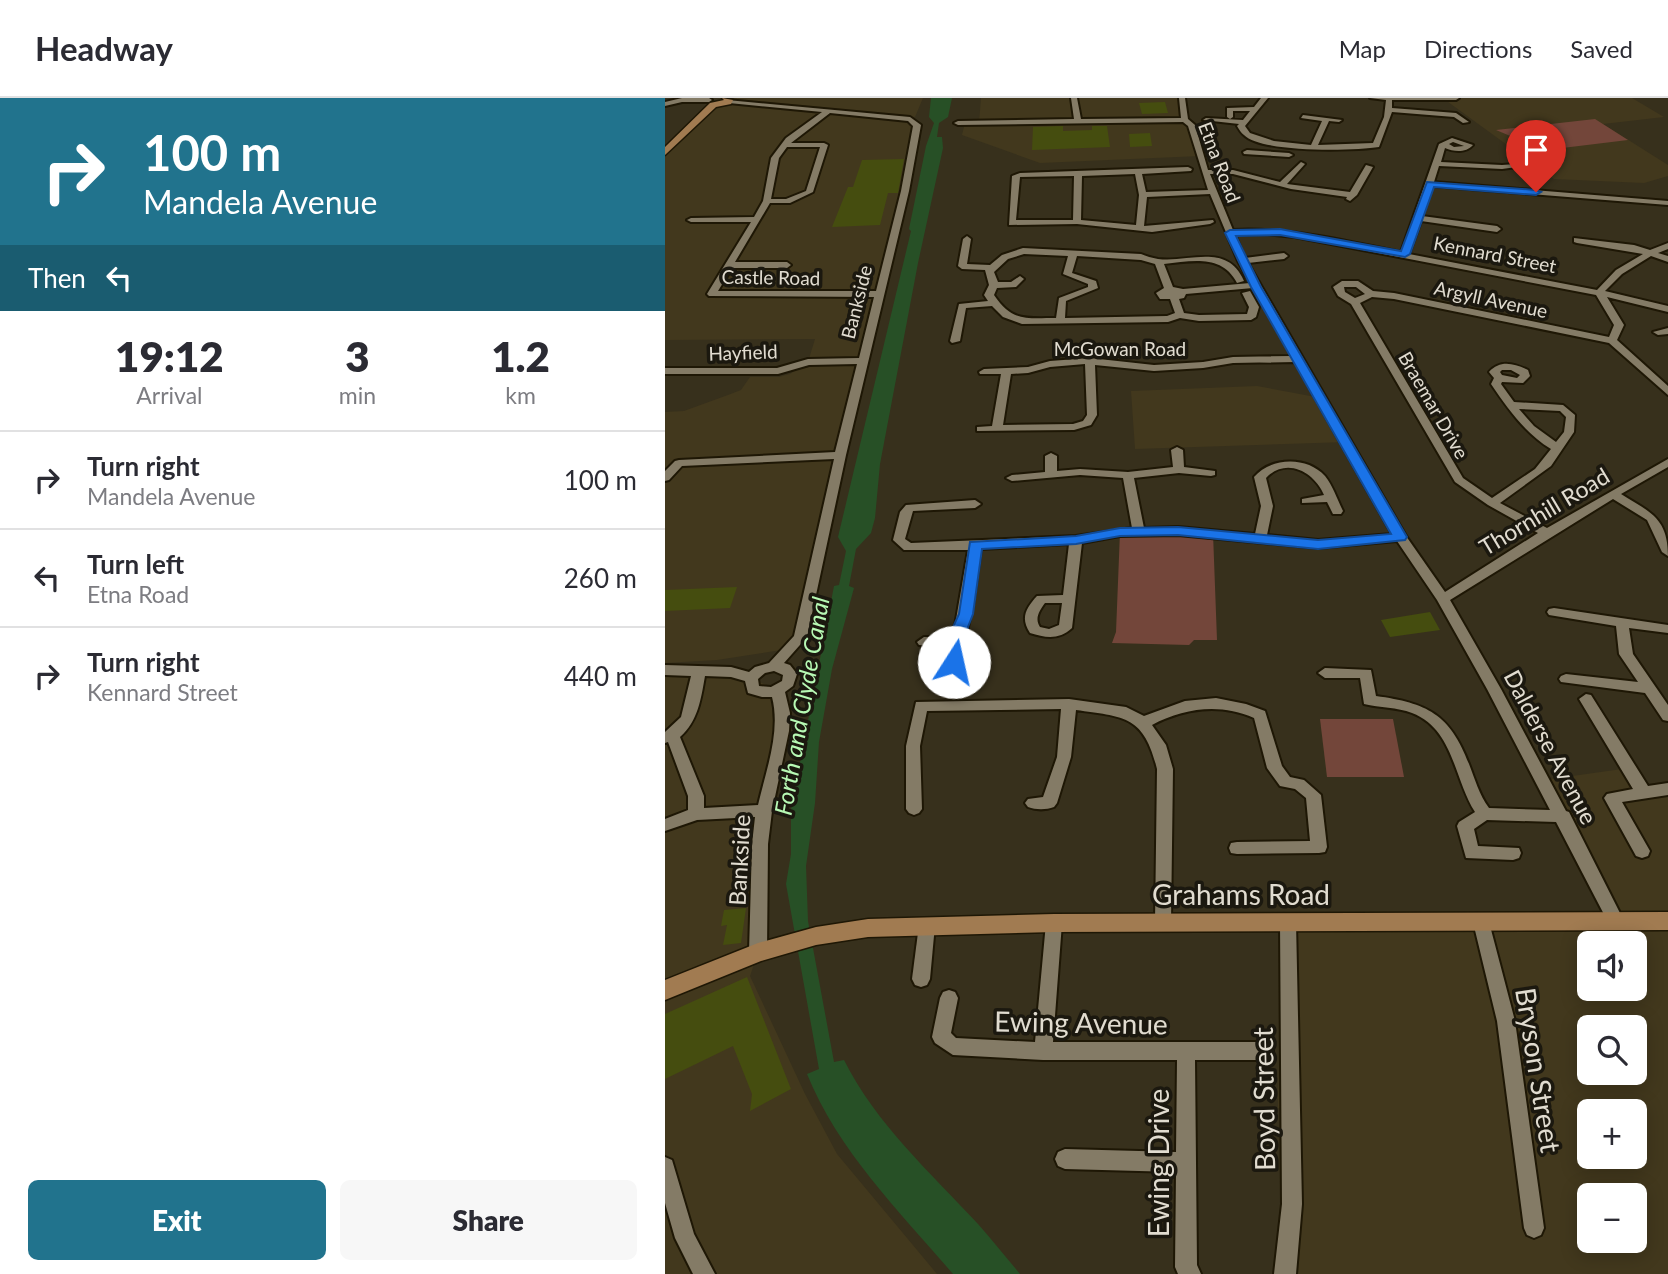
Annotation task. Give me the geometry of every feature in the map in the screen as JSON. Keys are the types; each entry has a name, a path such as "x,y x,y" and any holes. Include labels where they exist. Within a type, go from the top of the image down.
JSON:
{"main road":[{"path":"665,152 712,101 727,99"},
{"name":"Grahams Road","path":"665,990 758,952 815,936 868,928 1054,922 1668,921"}],"street":[{"path":"1074,98 1078,121"},
{"name":"Etna Road","path":"1182,98 1185,120 1191,125 1205,172 1242,261 1400,537 1443,599"},
{"path":"1265,98 1244,121 1241,129 1247,135 1280,143 1349,149 1376,145 1388,110 1388,99"},
{"path":"1373,98 1457,98"},
{"path":"665,104 681,99 712,101"},
{"name":"Bankside","path":"727,99 910,120 916,123 905,191 840,455 800,636 773,666"},
{"path":"1216,109 1230,113 1257,109"},
{"path":"1388,110 1456,115 1465,122"},
{"name":"Castle Road","path":"828,111 805,126 775,158 767,201 712,294 880,294"},
{"path":"1303,117 1339,120"},
{"path":"1314,146 1325,119"},
{"path":"958,123 1185,120"},
{"path":"1206,120 1244,121"},
{"path":"1274,154 1280,143"},
{"path":"1405,254 1443,144"},
{"path":"767,201 795,199 809,192 824,145 785,145"},
{"path":"1247,152 1289,155"},
{"path":"1281,185 1293,176 1301,164"},
{"path":"1437,164 1502,167 1528,164"},
{"path":"1205,172 1242,173 1281,185 1352,197 1369,167"},
{"path":"1188,169 1016,176 1012,223 1077,222 1138,228 1210,222"},
{"path":"1138,172 1143,195 1142,223 1138,228"},
{"path":"1077,222 1078,173"},
{"path":"1431,184 1668,203"},
{"path":"1143,195 1213,192"},
{"path":"1419,218 1497,229"},
{"path":"691,220 756,219"},
{"name":"Kennard Street","path":"1230,233 1280,232 1405,254 1668,309"},
{"path":"967,239 962,266 992,268"},
{"path":"1577,240 1652,252 1668,259"},
{"path":"1668,246 1652,252 1609,280 1600,294 1619,325 1612,341 1668,392"},
{"path":"994,285 989,273 992,268 1005,257 1023,251 1129,256 1159,262 1223,258 1233,267 1240,281"},
{"path":"1060,321 1064,298 1086,293 1093,288 1093,283 1089,280 1067,274 1073,254"},
{"path":"1242,261 1284,256"},
{"path":"1159,262 1169,289 1178,295 1256,285"},
{"path":"730,265 787,265"},
{"path":"1017,284 994,285 989,291 994,303 1013,320 1157,320 1179,315 1255,319 1254,307 1247,293"},
{"path":"1178,295 1179,315"},
{"name":"Argyll Avenue","path":"1363,298 1394,296 1612,341"},
{"name":"Braemar Drive","path":"1363,298 1459,480 1492,503 1547,533"},
{"path":"954,341 962,306 994,303"},
{"name":"McGowan Road","path":"984,372 1006,372 1090,361 1154,368 1233,360 1299,359"},
{"name":"Hayfield","path":"665,371 778,371 808,362 864,360"},
{"path":"981,429 1074,427 1087,423 1092,415 1090,361"},
{"path":"997,429 1006,372"},
{"path":"1499,378 1496,384 1526,426 1557,449"},
{"path":"1511,405 1563,408 1578,403"},
{"path":"1492,503 1555,457 1557,449 1569,432 1571,417 1563,408"},
{"path":"1177,450 1179,470"},
{"path":"665,478 679,463 840,455"},
{"path":"1051,475 1052,456"},
{"name":"Thornhill Road","path":"1443,599 1547,533 1668,462"},
{"path":"1260,539 1267,506 1260,477 1264,471 1279,465 1306,468 1322,479 1337,511"},
{"path":"1012,478 1080,472 1128,475 1179,470 1211,472"},
{"path":"1128,475 1139,532"},
{"path":"1612,494 1652,518 1668,552"},
{"path":"1307,501 1331,498"},
{"path":"975,505 911,508 906,512 899,540 908,547 975,545 1076,540 1120,532 1178,531 1318,544 1400,537"},
{"path":"1068,599 1076,540"},
{"path":"954,663 966,614 975,545"},
{"name":"Dalderse Avenue","path":"1443,599 1563,816 1615,919"},
{"path":"1554,612 1668,629"},
{"path":"1622,622 1626,654 1668,716"},
{"path":"925,642 958,642"},
{"path":"773,666 785,668 790,674 788,683 777,691 757,692 751,685 751,678 760,670 773,666"},
{"path":"665,670 731,672 751,678"},
{"path":"696,814 696,796 670,740 687,723 699,670"},
{"path":"1325,673 1366,673 1369,700 1419,709 1446,729 1454,741 1475,802 1485,814"},
{"path":"1566,679 1649,688"},
{"name":"Bankside","path":"758,952 760,844 764,811 782,731 783,713 777,691"},
{"path":"1586,699 1644,793"},
{"path":"1033,803 1049,803 1064,757 1069,704"},
{"path":"914,809 915,705 1069,704 1126,712 1143,723 1159,745 1165,769 1163,922"},
{"path":"1143,723 1163,710 1196,704 1243,705 1260,715 1275,768 1286,782 1299,784 1313,795 1319,847 1237,848"},
{"path":"1642,851 1612,798 1668,789"},
{"path":"665,825 696,814 764,811"},
{"path":"1513,853 1472,853 1465,826 1485,814 1563,816"},
{"path":"1043,1051 1054,922"},
{"name":"Boyd Street","path":"1285,1274 1292,1204 1289,922"},
{"name":"Bryson Street","path":"1481,922 1506,1021 1534,1228"},
{"path":"922,979 927,925"},
{"name":"Ewing Avenue","path":"949,998 941,1037 953,1046 1043,1051 1264,1051"},
{"name":"Ewing Drive","path":"1187,1051 1186,1267 1190,1274"},
{"path":"1065,1160 1186,1162"},
{"path":"665,1167 685,1238 704,1274"}],"shaded area":[{"path":"721,98 923,98 915,117 852,113 910,119 916,123 800,637 788,649 717,660 665,663 665,412 684,411 741,390 750,377 779,377 790,374 808,362 815,339 665,340 665,152"},
{"path":"931,98 952,98 948,117 939,123 937,137 942,137 943,148 880,464 875,518 871,533 856,549 849,586 854,588 832,669 819,742 815,803 806,866 808,921 834,1062 844,1060 888,1126 1020,1274 953,1274 872,1180 835,1129 807,1074 819,1069 786,884 791,854 791,809 834,586 839,585 846,551 838,537 911,231 909,229 926,146 934,123 929,117"},
{"path":"981,98 1182,98 1185,120 1191,125 1200,156 1040,163 962,135 965,123 979,123"},
{"path":"1373,98 1632,98 1664,117 1603,124 1668,165 1668,176 1644,183 1554,179 1444,99"},
{"path":"1595,119 1628,140 1546,150 1536,140 1515,138 1496,130"},
{"path":"1257,386 1321,398 1346,442 1135,449 1131,391"},
{"path":"1120,532 1213,533 1217,640 1194,640 1189,645 1112,643 1116,632"},
{"path":"665,670 751,678 777,690 758,952 750,976 805,1094 837,1154 937,1274 665,1274"},
{"path":"1320,719 1393,719 1404,777 1327,777"},
{"path":"1629,768 1644,793 1668,789 1668,1274 1275,1274 1283,1203 1284,1107 1278,1108 1281,969 1279,922 1615,919 1544,780"}],"building":[{"path":"1165,102 1168,113 1142,114 1139,103"},
{"path":"1063,126 1063,131 1092,130 1092,126 1107,126 1110,147 1032,150 1033,127"},
{"path":"1150,133 1152,146 1130,147 1129,134"},
{"path":"904,159 898,193 888,193 880,225 832,227 848,187 853,187 862,160"},
{"path":"737,587 730,608 665,611 665,590"},
{"path":"1430,612 1440,630 1390,637 1381,620"},
{"path":"746,908 741,943 723,945 727,925 721,926 724,910"},
{"path":"747,977 791,1089 750,1111 752,1094 733,1046 665,1079 665,1014"}],"route":[{"path":"954,662 960,627 966,614 975,545 1076,540 1120,532 1213,533 1318,544 1400,537 1256,287 1230,233 1280,232 1405,254 1431,184 1536,192"}],"water label":[{"name":"Forth and Clyde Canal","path":"801,706"}]}
